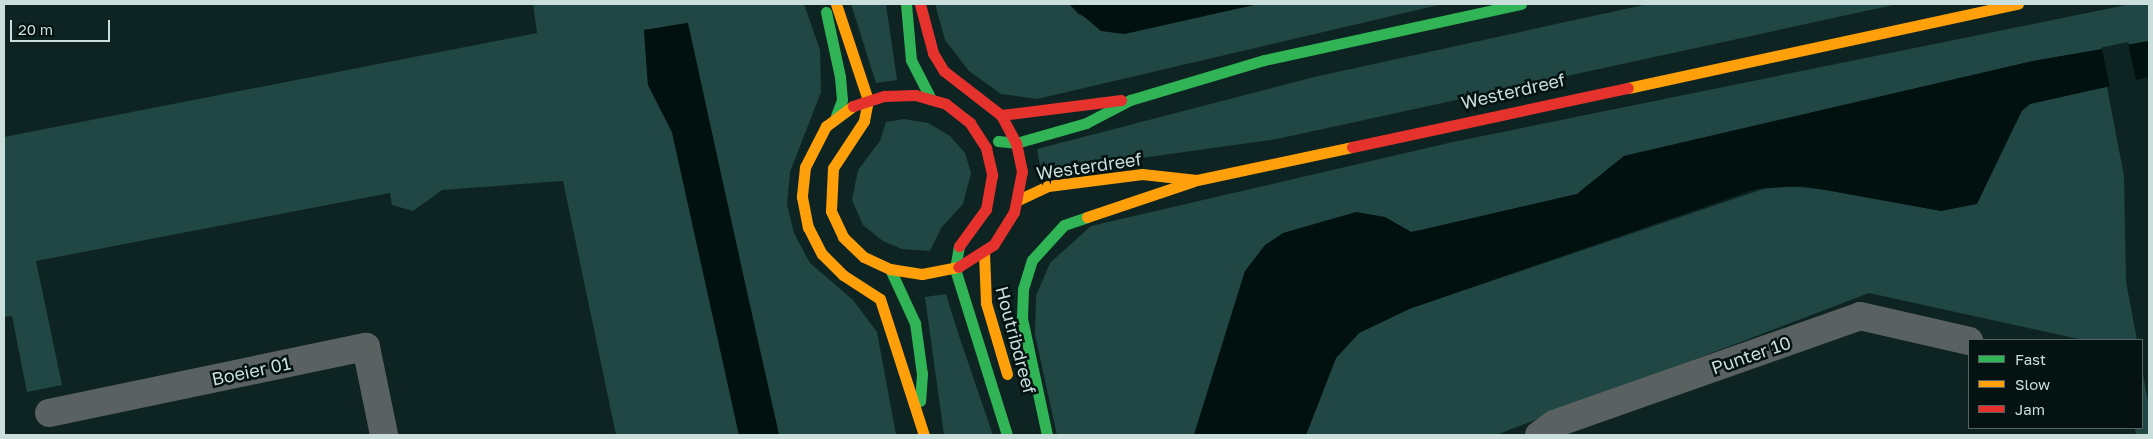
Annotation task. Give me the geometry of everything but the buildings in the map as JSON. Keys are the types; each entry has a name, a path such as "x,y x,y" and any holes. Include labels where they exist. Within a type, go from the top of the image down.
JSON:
{"main road":[{"path":"824,4 840,77 842,100 836,116 817,139 805,167 804,212 814,241 831,265 870,290 889,316 899,363 919,410 924,435"},
{"path":"836,4 868,100 864,121 833,168 831,211 853,248 890,269 922,274 955,269 984,253 1001,235 1018,200 1022,171 1016,143 1001,115 956,82 934,53 920,4"},
{"path":"906,4 911,60 931,99"},
{"name":"Westerdreef","path":"1016,143 1086,123 1130,100 1264,60 1521,4"},
{"name":"Westerdreef","path":"1018,200 1048,186 1142,174 1198,180 1619,86 2018,4"},
{"path":"836,116 868,100 900,94 931,99 959,112 980,135 990,161 991,189 986,209 960,239 955,269"},
{"name":"Westerdreef","path":"1001,115 1078,102 1130,100"},
{"path":"980,135 1016,143"},
{"path":"1047,435 1022,318 1023,289 1032,260 1064,225 1198,180"},
{"name":"Houtribdreef","path":"984,253 986,303 1011,388"},
{"path":"890,269 915,323 922,374 919,410"},
{"name":"Houtribdreef","path":"955,269 1007,435"}],"street":[{"name":"Punter 10","path":"1539,435 1554,424 1860,316 1968,341"},
{"name":"Boeier 01","path":"49,413 366,348 384,435"}],"green space":[{"path":"533,4 804,4 820,50 821,92 790,172 787,204 794,233 810,263 853,300 877,332 896,435 779,435 687,23 644,30 648,85 672,132 739,435 616,435 563,181 442,190 413,211 392,205 390,193 36,261 62,385 27,392 12,316 4,317 4,137 537,33"},
{"path":"851,4 886,4 897,80 876,83"},
{"path":"935,4 1069,4 1078,14 1124,34 1258,4 1443,4 1037,99 1001,94 969,71 945,40"},
{"path":"1648,4 1898,4 1277,139 1041,172 1037,149 1314,77"},
{"path":"2131,4 2149,4 2149,41 2033,61 1624,156 1577,194 1411,232 1385,217 1245,271 1194,435 1057,435 1035,335 1036,296 1050,263 1091,226 1453,142"},
{"path":"2107,87 2124,176 2126,282 2137,339 2078,339 1869,293 1496,435 1306,435 1336,358 1359,333 1409,309 1775,185 1976,204 2022,111 2030,104"},
{"path":"904,119 928,123 950,136 965,153 971,173 963,204 941,228 930,251 902,249 883,241 863,225 852,200 858,170 880,141 886,122"},
{"path":"946,294 993,435 944,435 925,297"},
{"path":"2143,374 2149,408 2149,435 2136,435 2135,429 2143,429"}],"shaded area":[{"path":"1069,4 1258,4 1124,34 1101,31"},
{"path":"688,23 779,435 739,435 672,132 648,85 644,30"},
{"path":"2149,41 2149,77 2030,104 2022,110 1977,204 1941,211 1803,186 1756,189 1409,309 1359,333 1336,358 1306,435 1194,435 1245,271 1265,245 1283,233 1356,212 1385,217 1411,232 1421,230 1577,194 1624,156 2033,61"}],"pier":[{"path":"2128,42 2137,83 2110,89 2102,48"}],"traffic: fast":[{"path":"906,4 911,60 931,99"},
{"path":"998,141 1016,143 1086,123 1130,100 1264,60 1521,4"},
{"path":"826,12 840,77 842,100 836,116"},
{"path":"1047,435 1022,318 1023,289 1032,260 1064,225 1087,217"},
{"path":"959,246 955,269 1007,435"},
{"path":"890,269 915,323 922,374 920,401"}],"traffic: slow":[{"path":"836,4 868,100 864,121 833,168 831,211 843,237 864,257 890,269 922,274 958,267"},
{"path":"1628,88 2018,4"},
{"path":"853,106 826,126 805,167 802,197 808,227 822,254 843,275 880,299 924,435"},
{"path":"1018,200 1048,186 1142,174 1197,180 1352,147"},
{"path":"1087,217 1194,181"},
{"path":"984,253 986,303 1007,374"}],"traffic: jam":[{"path":"920,4 933,53 944,71 1001,115 1016,143 1022,171 1014,212 993,245 958,267"},
{"path":"1352,147 1628,88"},
{"path":"853,106 884,96 915,95 946,104 970,123 986,148 992,175 986,209 959,246"},
{"path":"1001,115 1121,100"}]}
